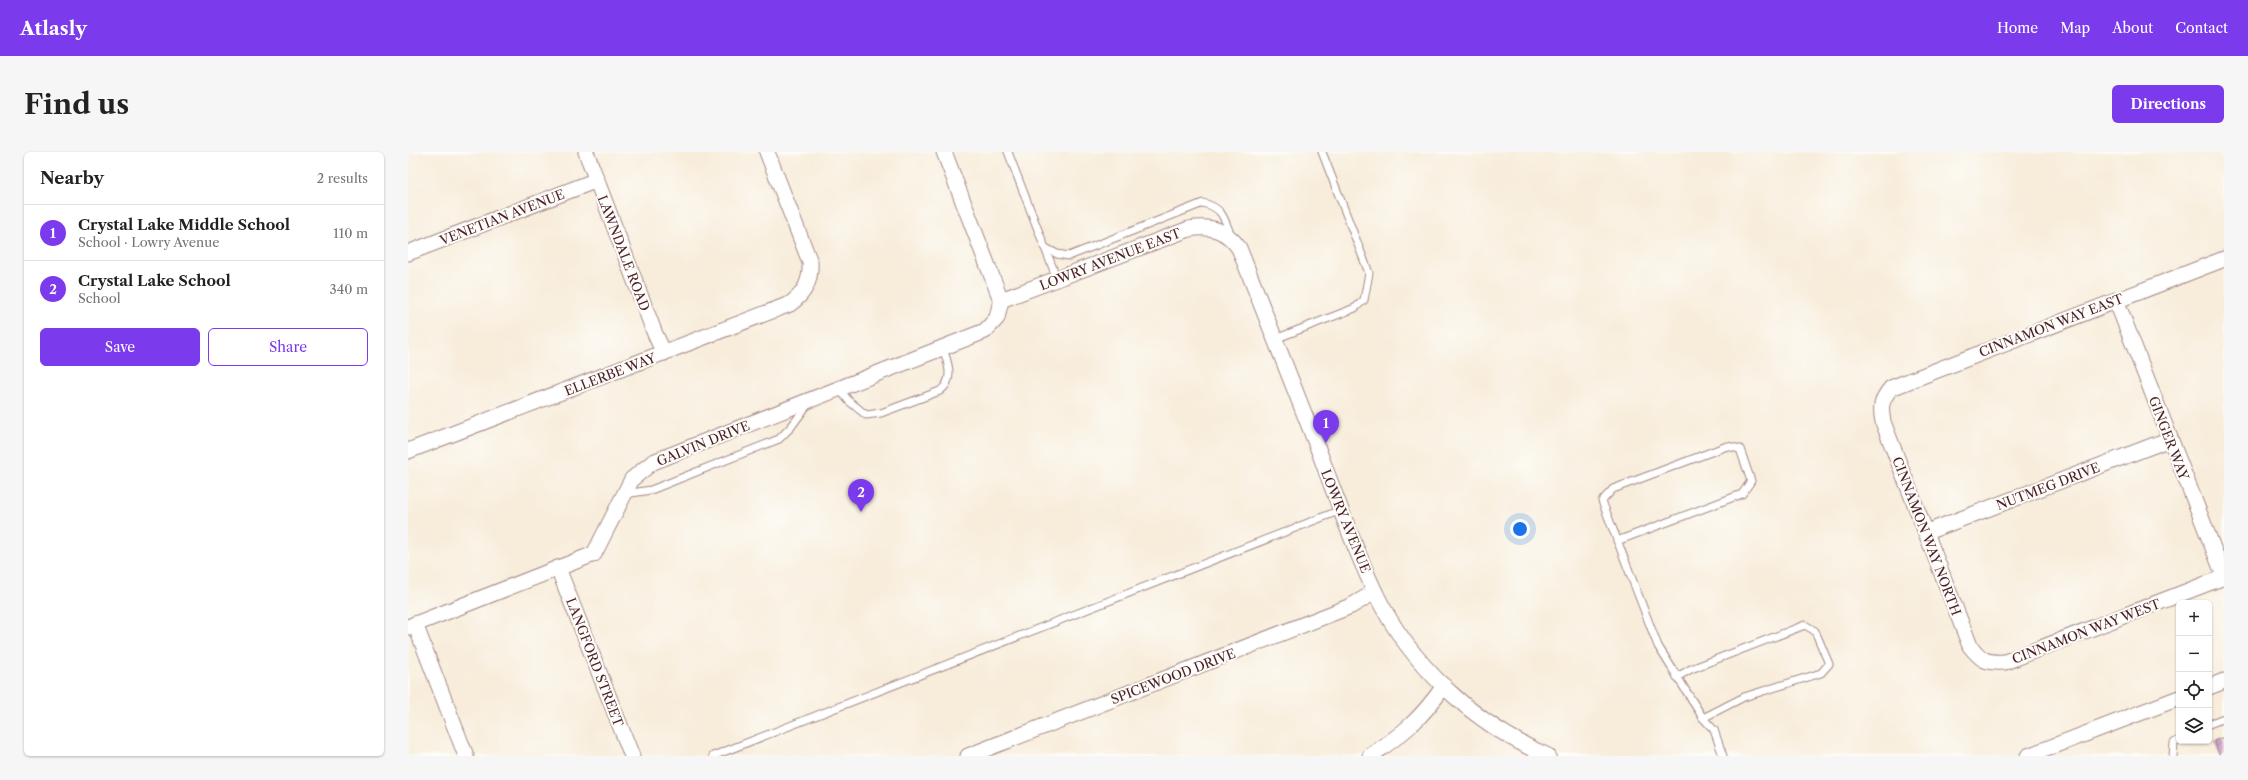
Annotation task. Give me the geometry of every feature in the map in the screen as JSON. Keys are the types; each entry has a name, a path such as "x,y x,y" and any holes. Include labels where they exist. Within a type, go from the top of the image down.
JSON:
{"street":[{"name":"LAWNDALE ROAD","path":"586,152 655,334 664,353"},
{"name":"ELLERBE WAY","path":"408,451 790,304 805,288 811,275 810,262 767,152"},
{"path":"944,152 1001,300"},
{"name":"VENETIAN AVENUE","path":"408,253 597,180"},
{"name":"LOWRY AVENUE EAST","path":"1001,300 1189,229 1204,226 1226,234"},
{"name":"LOWRY AVENUE","path":"1226,234 1240,248 1341,510 1375,592 1402,636 1419,659 1444,686 1500,731 1548,756"},
{"name":"CINNAMON WAY EAST","path":"1883,398 1891,388 1912,379 2224,258"},
{"name":"GALVIN DRIVE","path":"412,625 594,554 632,479 653,462 985,331 997,318 1001,300"},
{"name":"GINGER WAY","path":"2116,300 2224,576"},
{"name":"CINNAMON WAY NORTH","path":"1883,398 1881,411 1883,422 1970,646 1979,658 1991,663"},
{"name":"NUTMEG DRIVE","path":"1927,532 2170,439"},
{"name":"LANGFORD STREET","path":"558,568 632,756"},
{"name":"CINNAMON WAY WEST","path":"1991,663 2005,662 2224,576"},
{"name":"SPICEWOOD DRIVE","path":"968,756 1344,609 1375,592"},
{"path":"412,625 466,756"},
{"path":"2212,686 2224,681"},
{"path":"1370,756 1402,735 1427,711 1444,686"},
{"path":"2028,756 2176,699"}],"lane":[{"path":"1008,152 1057,279"},
{"path":"1275,339 1355,308 1364,300 1369,273 1322,152"},
{"path":"1044,247 1057,254 1069,256 1203,203 1215,206 1223,214 1226,234"},
{"path":"839,389 849,401 866,415 881,413 940,391 947,385 950,379 949,366 943,348"},
{"path":"625,494 651,490 779,439 810,400"},
{"path":"1617,542 1742,494 1751,482 1740,449 1727,446 1613,489 1602,501 1617,542 1658,646 1703,718 1714,730 1723,756"},
{"path":"714,756 1341,510"},
{"path":"1677,677 1691,669 1804,625 1815,632 1829,664 1821,673 1744,697 1703,718"},
{"path":"2212,723 2224,718"},
{"path":"2173,756 2174,743 2176,742"}],"building":[{"path":"2224,737 2224,756 2220,756 2214,741"}],"place":[{"name":"Crystal Lake Middle School","path":"1326,443"},
{"name":"Crystal Lake School","path":"861,512"}]}
